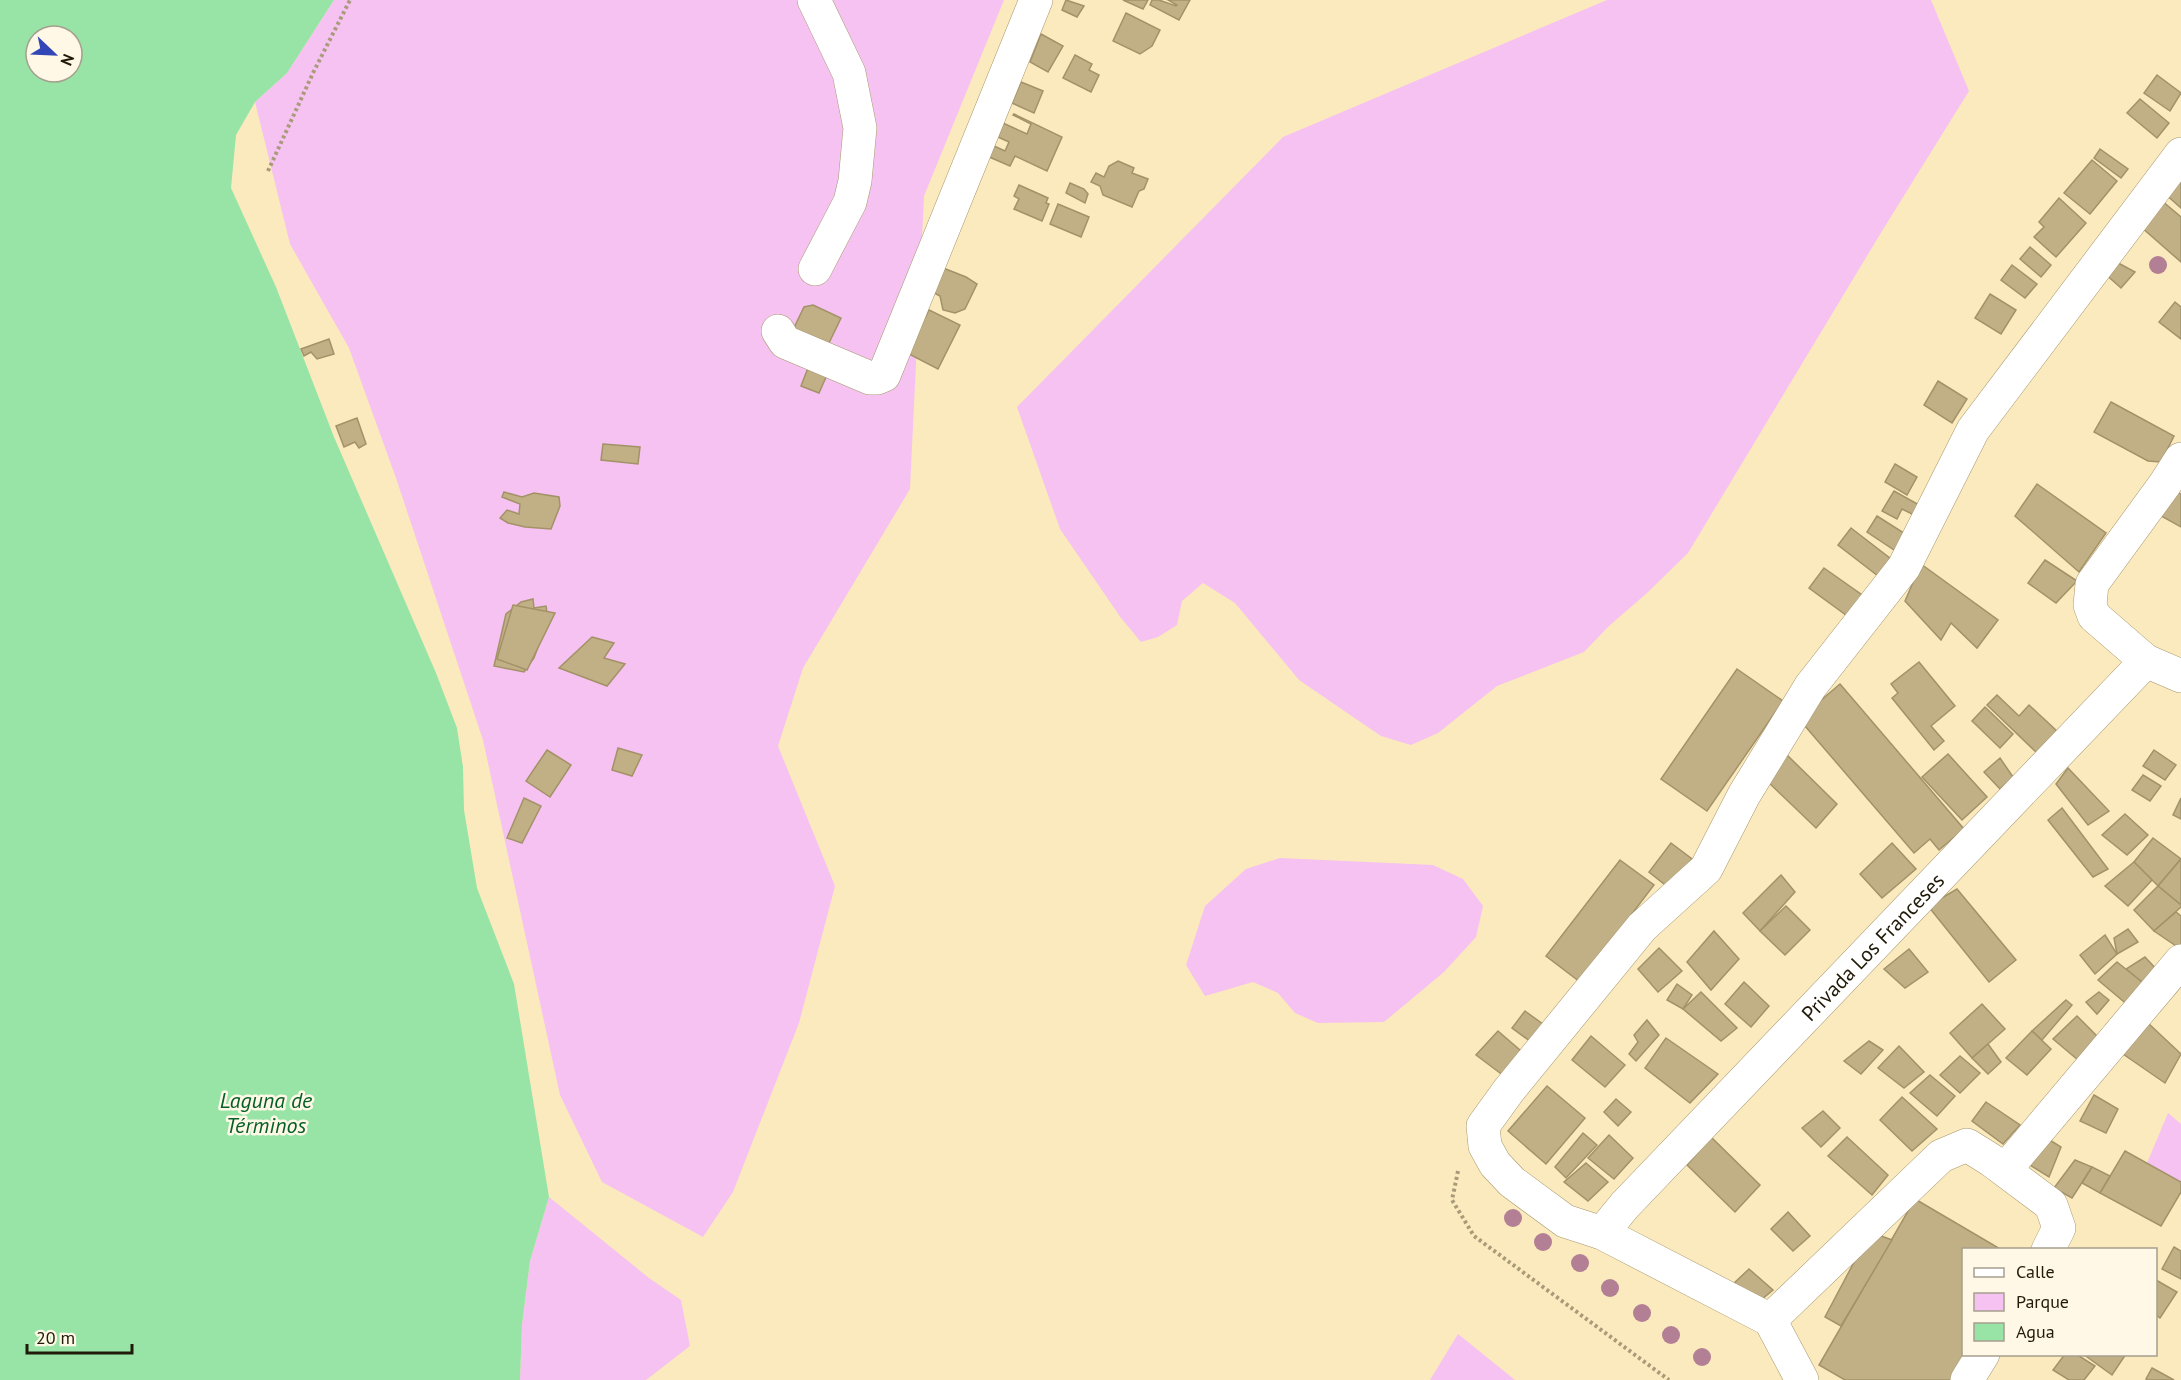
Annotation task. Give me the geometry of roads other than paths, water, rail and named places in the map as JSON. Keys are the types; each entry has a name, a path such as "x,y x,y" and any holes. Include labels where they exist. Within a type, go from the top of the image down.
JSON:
{"street":[{"path":"814,0 849,74 860,128 855,181 850,202 815,268"},
{"path":"778,331 785,342 870,378 885,375 1036,0"},
{"path":"1802,1380 1770,1320 1602,1233 1565,1221 1512,1182 1495,1164 1485,1146 1483,1126 1509,1090 1642,927 1706,869 1744,795 1810,687 1904,567 1973,430 2181,154"},
{"path":"2181,459 2092,584 2090,605 2094,616 2146,662 2181,676"},
{"name":"Privada Los Franceses","path":"1602,1233 1624,1205 2146,662"},
{"path":"2005,1170 2181,961"},
{"path":"1770,1320 1941,1156 1968,1145 2051,1205 2059,1228 2049,1248"},
{"path":"1967,1380 1982,1356"}],"water":[{"name":"Laguna de Términos","path":"0,0 334,0 287,73 255,102 236,135 231,188 276,287 334,437 436,673 457,728 463,767 464,810 477,888 514,984 549,1197 530,1261 522,1324 520,1380 0,1380"}]}
